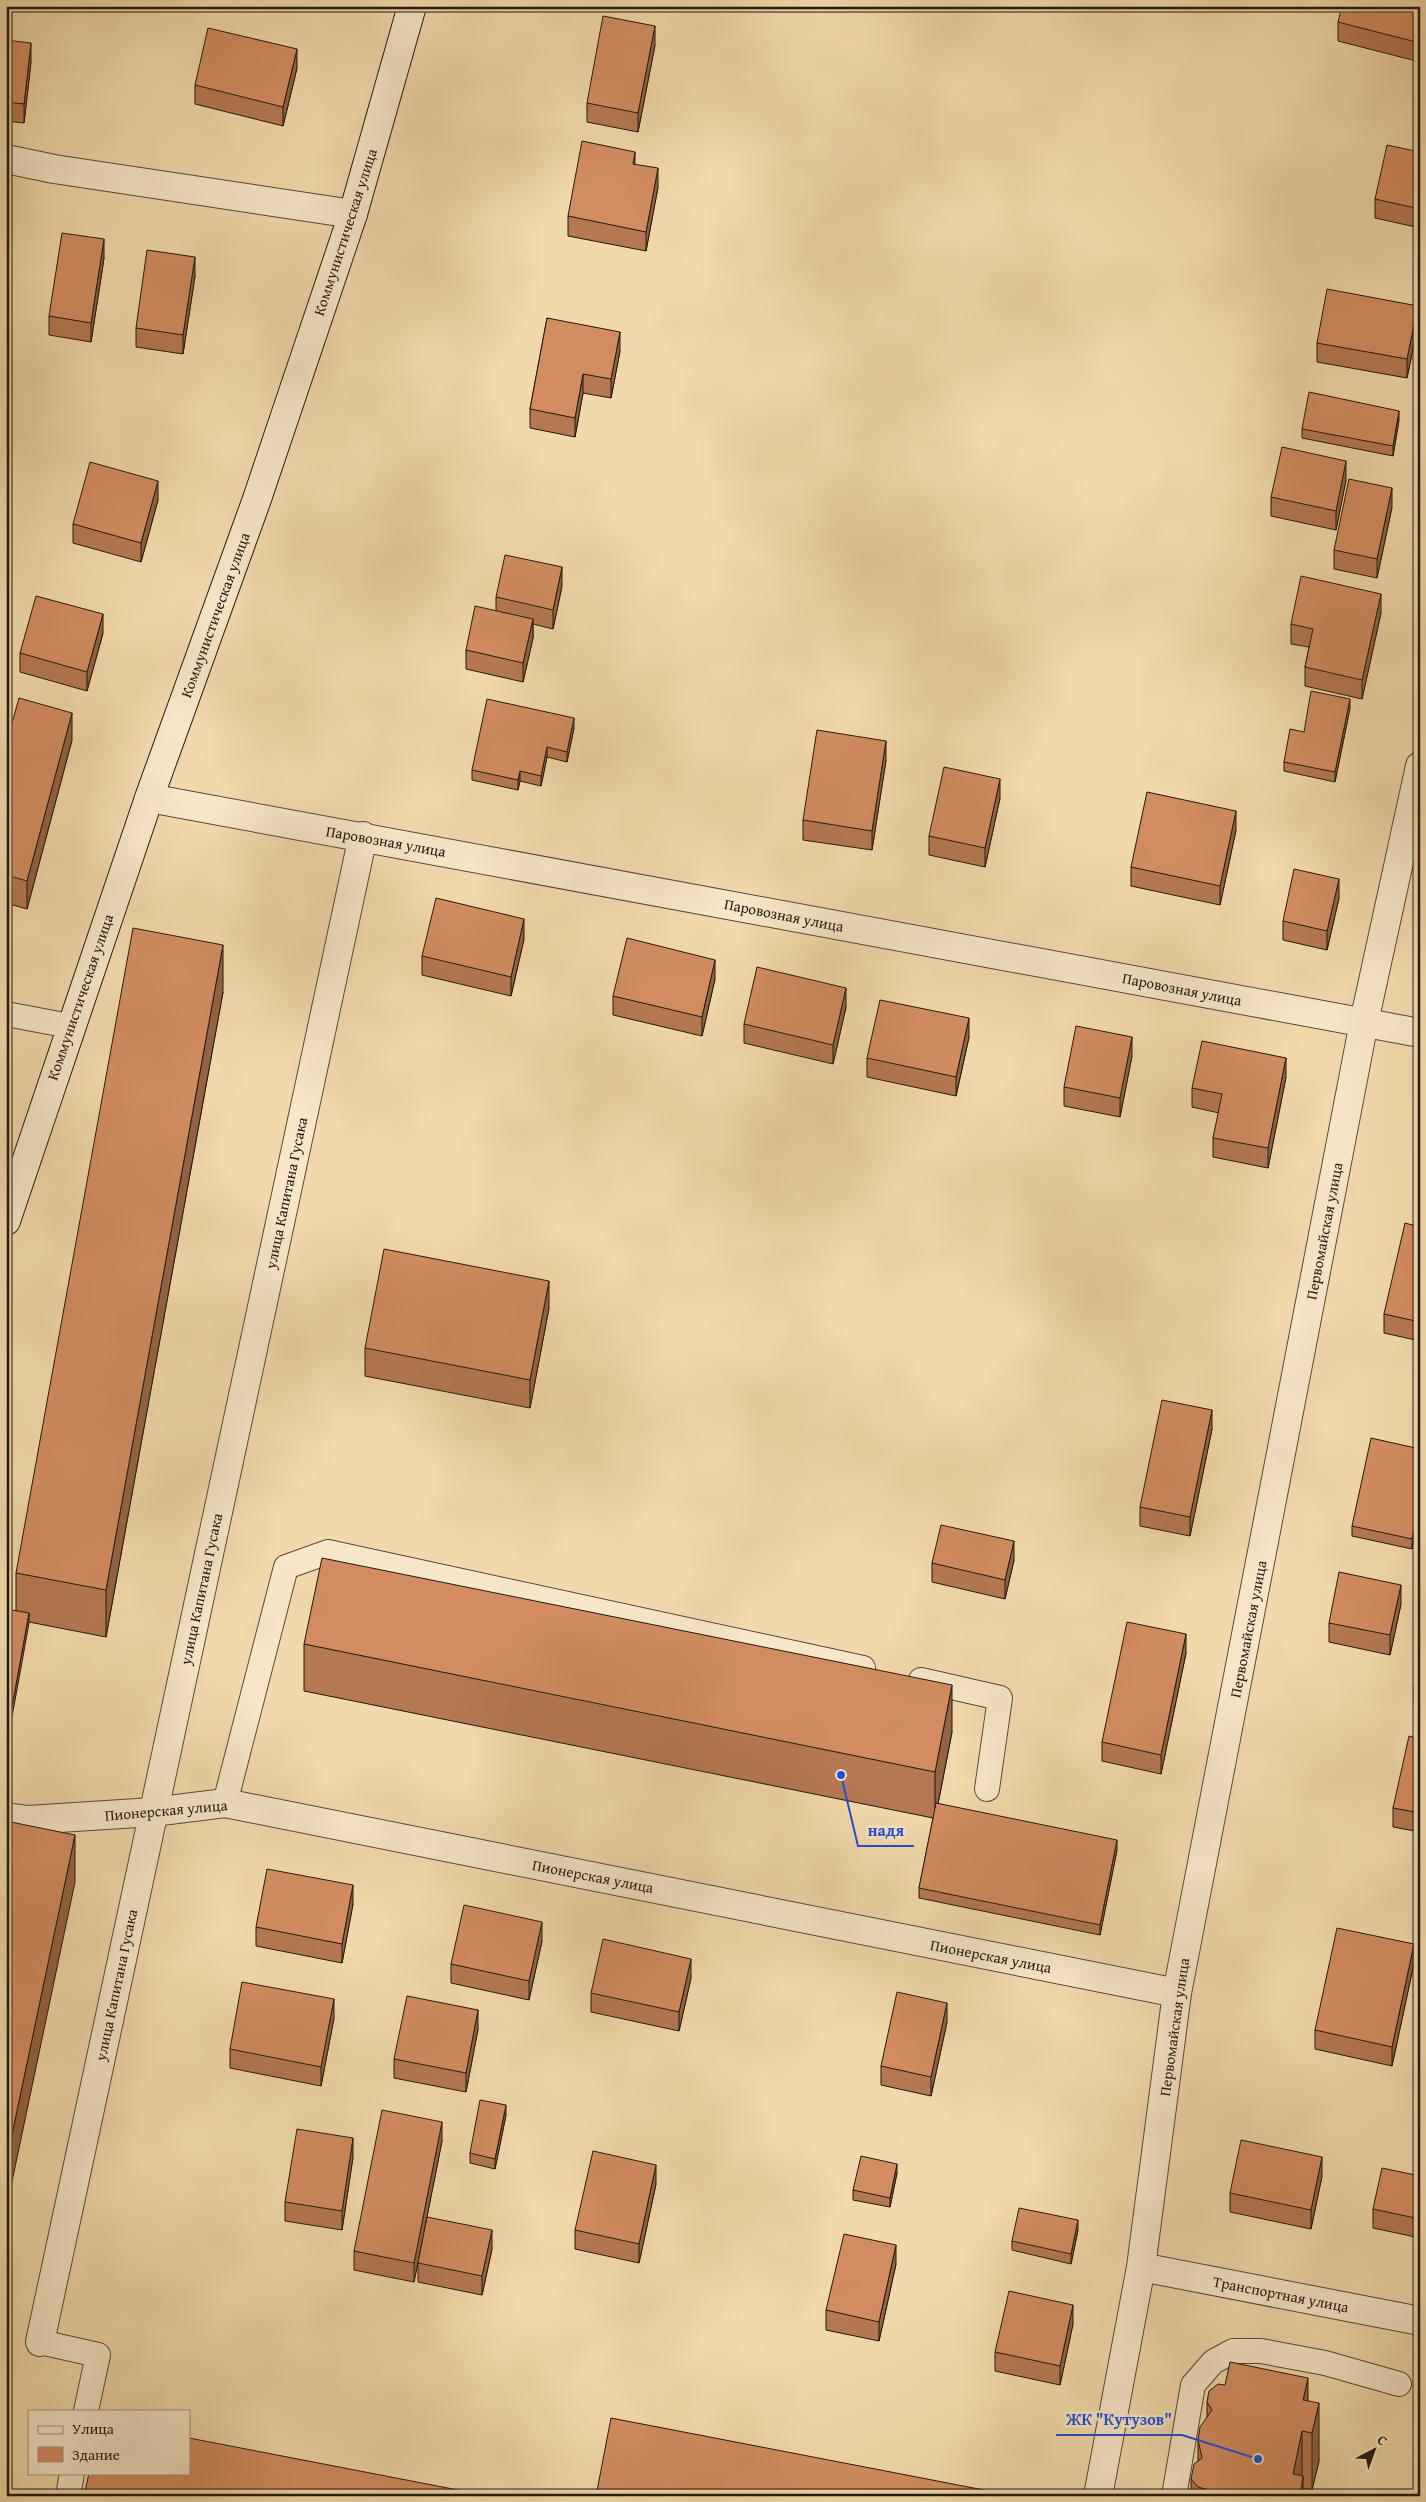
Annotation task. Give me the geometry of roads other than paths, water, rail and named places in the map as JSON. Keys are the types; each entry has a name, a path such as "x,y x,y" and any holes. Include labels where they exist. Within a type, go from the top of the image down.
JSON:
{"street":[{"name":"Коммунистическая улица","path":"6,1221 70,1026 149,798 257,499 353,214 412,6"},
{"path":"6,159 54,169 353,214"},
{"name":"Первомайская улица","path":"1098,2496 1141,2267 1177,1993 1364,1022 1420,766"},
{"name":"Паровозная улица","path":"149,798 363,836 1420,1033"},
{"name":"улица Капитана Гусака","path":"40,2342 363,836"},
{"name":"Пионерская улица","path":"6,1817 28,1820 153,1812 225,1803 1177,1993"},
{"name":"Транспортная улица","path":"1141,2267 1420,2321"}],"lane":[{"path":"6,1014 70,1026"},
{"path":"225,1803 286,1567 328,1552 1000,1698 987,1789"},
{"path":"40,2342 98,2355 86,2410"},
{"path":"1174,2496 1193,2385 1213,2362 1234,2351 1270,2352 1325,2363 1399,2384"},
{"path":"68,2496 72,2474"}],"place":[{"name":"надя","path":"841,1775"},
{"name":"ЖК \"Кутузов\"","path":"1258,2459"}]}
